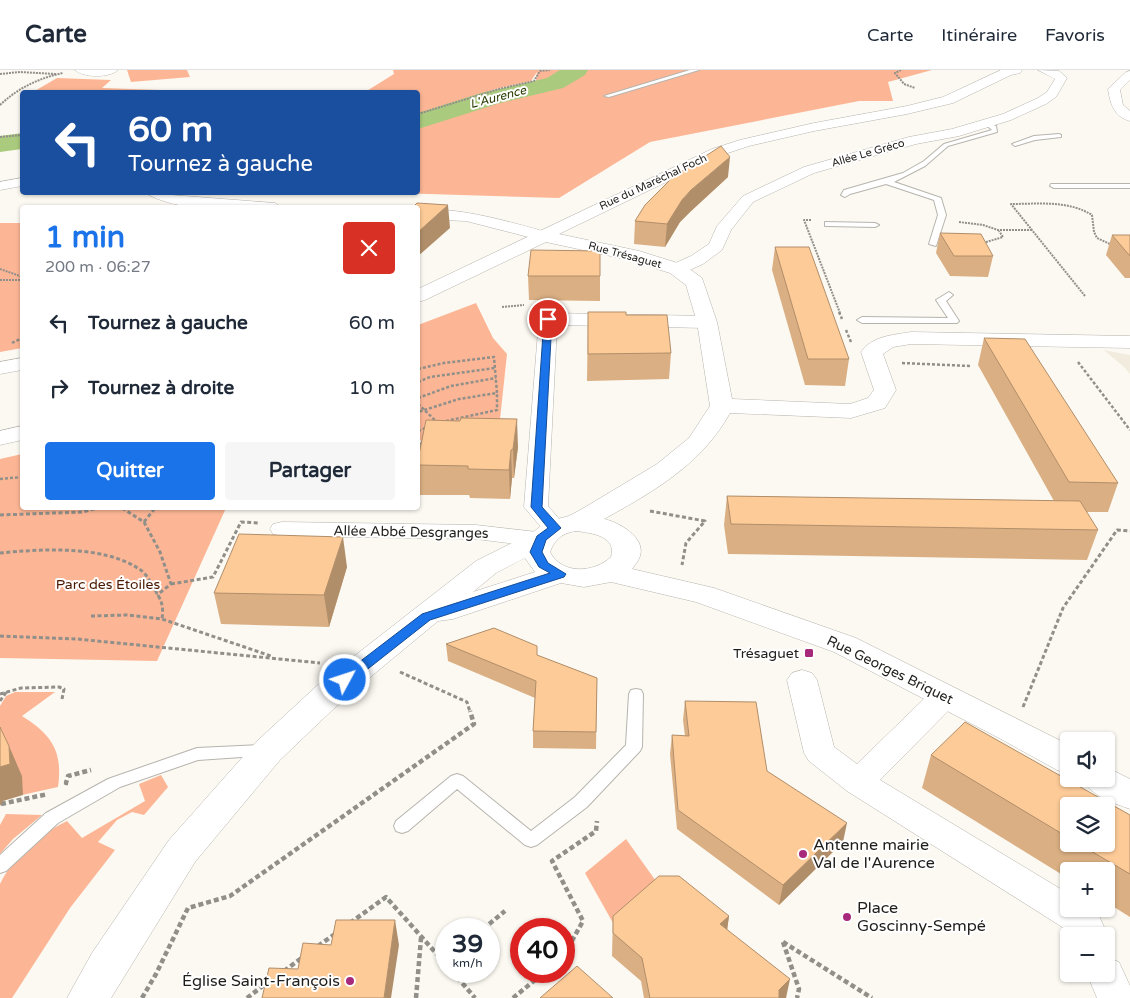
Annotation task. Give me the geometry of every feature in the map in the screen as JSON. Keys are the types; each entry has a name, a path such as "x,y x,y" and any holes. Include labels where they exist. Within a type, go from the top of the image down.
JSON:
{"street":[{"path":"81,70 91,73 112,70"},
{"name":"Rue du Maréchal Foch","path":"420,295 717,152 745,143 814,127 907,110 948,100 1007,72 1016,70"},
{"name":"Allée Le Gréco","path":"677,269 697,260 716,246 723,229 748,199 809,170 914,140 954,133 1027,109 1052,94 1061,78 1055,73 1044,70"},
{"path":"1130,74 1114,89 1117,106 1130,117"},
{"path":"0,186 20,182"},
{"path":"160,195 168,199 239,205"},
{"path":"420,214 462,215 544,236"},
{"name":"Rue Trésaguet","path":"544,236 633,255 677,269 695,282 707,322 722,406"},
{"path":"557,530 536,507 548,319 707,322"},
{"path":"88,998 106,966 182,851 268,751 332,690 370,658 426,617 486,567 557,530 630,500 694,448 704,436 722,406 851,411 877,403 886,390 874,362 872,352 886,342 911,338 929,330 1063,341 1130,342"},
{"path":"0,368 20,364"},
{"path":"0,438 20,433"},
{"path":"557,530 536,552 543,565 560,574 582,578 609,573 622,564 622,542 630,500"},
{"name":"Rue Georges Briquet","path":"557,530 599,525 704,596"},
{"name":"Allée Abbé Desgranges","path":"271,526 476,532 557,530"},
{"name":"Rue Georges Briquet","path":"609,573 704,596 845,645 1011,729 1060,756"},
{"path":"426,617 560,574"},
{"path":"802,680 820,754 858,782 1084,922 1086,927"},
{"path":"858,782 945,696"},
{"path":"1115,787 1130,795"},
{"path":"1109,982 1116,998"}],"lane":[{"path":"607,96 696,70"},
{"path":"845,195 847,192 887,182 928,162 945,145 986,136 994,131 994,127 987,123"},
{"path":"1015,144 1034,138 1059,136"},
{"path":"887,182 937,198 941,203 944,215 933,244"},
{"path":"1054,186 1130,186"},
{"path":"828,224 875,225"},
{"path":"862,320 929,330 954,321 941,300 949,295"},
{"path":"1107,342 1130,348"},
{"path":"402,826 457,780 532,840 581,802 634,747 636,694"},
{"path":"0,866 52,818 114,783 197,754 268,751"}],"path":[{"path":"21,90 38,81 59,74 81,70"},
{"path":"420,113 534,81 540,71 550,70"},
{"path":"0,74 20,72 59,74"},
{"path":"0,105 6,98 20,91"},
{"path":"0,137 20,135"},
{"path":"1085,296 1011,204 1063,205 1088,212 1092,215 1094,237 1098,241 1119,246"},
{"path":"813,220 804,220 842,319"},
{"path":"940,226 964,222 998,230 1032,230"},
{"path":"981,243 1004,237 998,230"},
{"path":"0,269 20,276"},
{"path":"0,280 20,279"},
{"path":"502,307 524,306"},
{"path":"845,328 852,346"},
{"path":"1063,341 1130,430"},
{"path":"420,369 444,363 494,357 498,393 497,410 439,423 420,429"},
{"path":"874,362 970,366"},
{"path":"420,381 430,378 495,368"},
{"path":"420,397 451,386 496,378"},
{"path":"420,411 459,399 498,393"},
{"path":"420,406 439,423 441,432"},
{"path":"420,444 426,442"},
{"path":"0,479 20,477"},
{"path":"630,500 705,521 686,544 682,565"},
{"path":"0,514 82,512 90,510"},
{"path":"125,510 144,522 160,552 171,584"},
{"path":"144,522 153,510"},
{"path":"157,595 171,584 213,577 241,522 271,526"},
{"path":"1022,711 1063,608 1117,530 1130,531"},
{"path":"0,553 24,550 68,551 118,558 141,570 164,606 162,620"},
{"path":"91,616 127,614 162,620 277,658"},
{"path":"0,636 78,639 321,663"},
{"path":"142,998 156,974 188,908 230,896 474,724 467,702 400,672"},
{"path":"0,694 7,690 59,687 64,689 62,699"},
{"path":"0,701 7,690"},
{"path":"575,937 583,921 552,860 596,831 598,821"},
{"path":"347,925 386,897 435,951"},
{"path":"496,918 505,911"},
{"path":"316,948 339,931"},
{"path":"416,998 422,937"},
{"path":"797,998 800,989 783,942 872,998"},
{"path":"278,976 308,953"},
{"path":"247,998 270,981"},
{"path":"462,983 475,998"},
{"path":"513,998 531,983"}],"shaded area":[{"path":"1104,350 1130,355 1130,374 1124,367"}],"green space":[{"path":"127,70 187,70 190,77 131,82"},
{"path":"393,70 932,70 888,82 893,101 859,101 650,142 559,198 420,194 420,118 536,82 537,72 531,81 496,89 420,113 420,90 368,90 394,74"},
{"path":"57,78 111,80 102,88 160,90 36,90"},
{"path":"0,223 20,223 20,348 0,352"},
{"path":"476,303 493,338 507,354 498,438 437,437 420,441 420,324"},
{"name":"Parc des Étoiles","path":"20,454 20,510 225,510 157,661 0,658 0,459"},
{"path":"15,692 55,692 22,716 41,730 53,745 59,763 58,787 22,795 21,776 0,744 0,706 6,696"},
{"path":"161,775 168,787 144,815 132,812 117,820 98,842 115,850 70,908 12,998 0,998 0,884 12,864 28,847 67,821 82,838 145,801 139,784"},
{"path":"6,814 42,815 13,839 0,854 0,825"},
{"path":"626,839 658,884 613,923 585,873"}],"building":[{"path":"721,146 730,157 691,190 682,200 667,224 635,221 645,205 673,177"},
{"path":"417,203 448,205 420,230 420,205 415,205"},
{"path":"940,233 981,234 993,256 954,256"},
{"path":"1112,235 1130,235 1130,256"},
{"path":"775,247 809,247 849,359 808,359"},
{"path":"531,250 600,251 600,276 528,276"},
{"path":"588,312 626,312 626,315 667,315 671,353 588,354"},
{"path":"984,338 1025,339 1118,483 1069,482"},
{"path":"461,418 517,419 509,470 468,469 468,466 420,465 420,449 426,420 460,421"},
{"path":"727,496 1080,501 1098,530 731,524"},
{"path":"239,534 343,537 324,595 214,593"},
{"path":"494,628 537,646 537,655 597,678 596,732 533,731 536,681 446,644"},
{"path":"685,701 756,702 767,771 847,823 783,885 678,810 672,735 689,736"},
{"path":"965,722 1060,776 1060,787 1080,787 1098,797 1060,797 1060,833 931,755"},
{"path":"0,727 9,746 10,764 0,767"},
{"path":"1115,807 1130,815 1130,874 1115,865 1115,862 1110,862 1093,852 1115,852"},
{"path":"659,876 679,876 729,916 720,924 790,979 779,990 779,998 650,998 642,958 613,933 613,916"},
{"path":"336,920 395,920 384,998 262,998 269,968 298,969 303,943 331,945"},
{"path":"577,966 613,998 540,998 557,983 575,983 575,968"}],"waterway":[{"name":"L'Aurence","path":"420,120 490,98 555,83 577,70"},
{"name":"L'Aurence","path":"0,144 20,141"}],"place":[{"name":"Trésaguet","path":"809,653"},
{"name":"Antenne mairie Val de l'Aurence","path":"803,854"},
{"name":"Place Goscinny-Sempé","path":"847,917"},
{"name":"Église Saint-François","path":"350,981"}],"route":[{"path":"345,680 370,658 426,617 560,574 543,565 536,552 541,539 555,528 536,507 548,319"}]}
